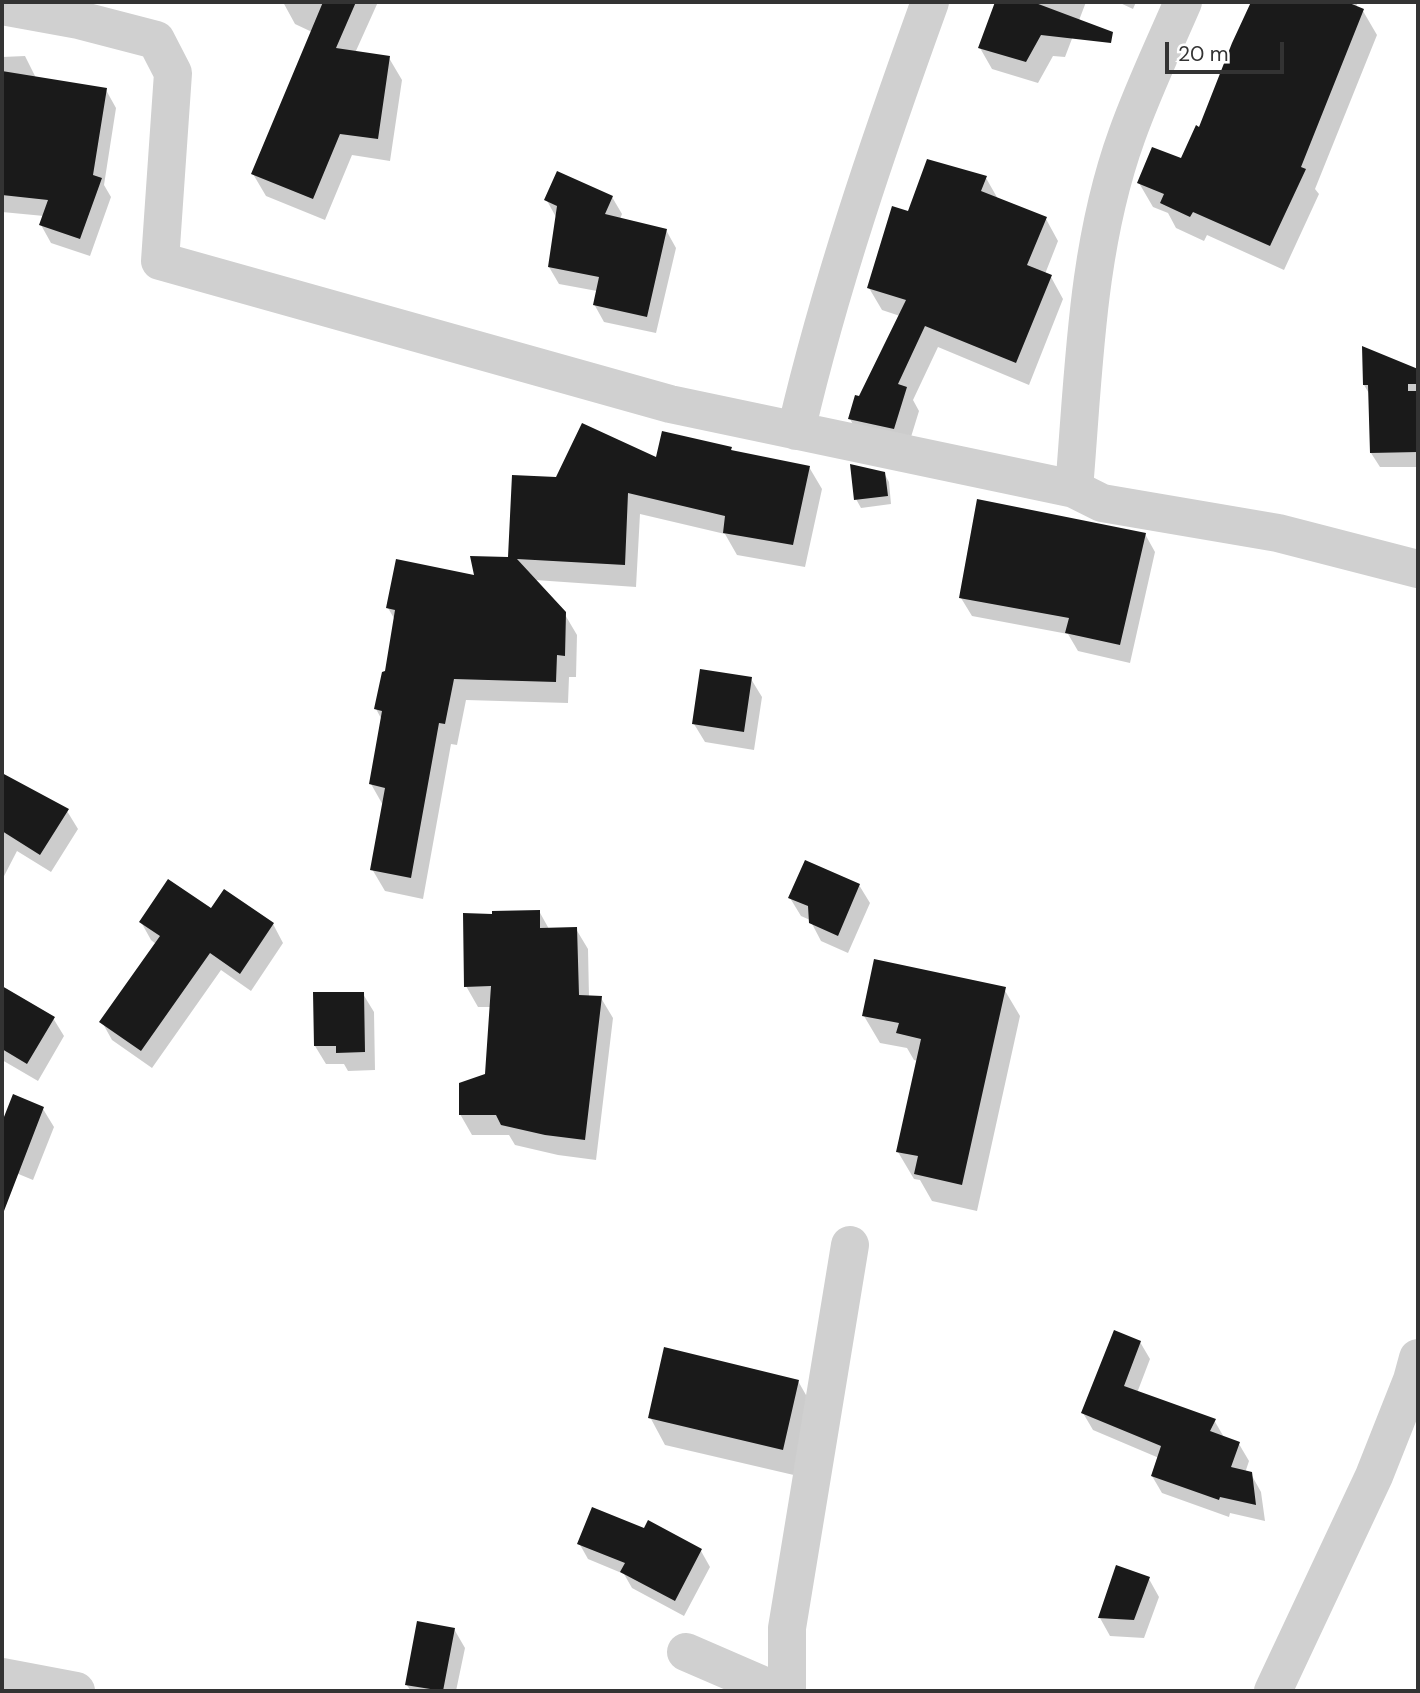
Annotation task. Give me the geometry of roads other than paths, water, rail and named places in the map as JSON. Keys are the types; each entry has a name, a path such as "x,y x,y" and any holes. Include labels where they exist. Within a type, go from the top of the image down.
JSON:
{"street":[{"path":"796,431 813,358 880,140 930,2"},
{"path":"1074,489 1089,304 1099,240 1126,135 1183,2"},
{"path":"2,6 79,20 156,40 173,73 160,261 670,404 1074,489 1102,503 1278,533 1418,569"},
{"path":"787,1691 787,1629 850,1245"},
{"path":"1273,1691 1374,1476 1418,1358"},
{"path":"686,1651 776,1691"},
{"path":"2,1676 76,1691"}]}
